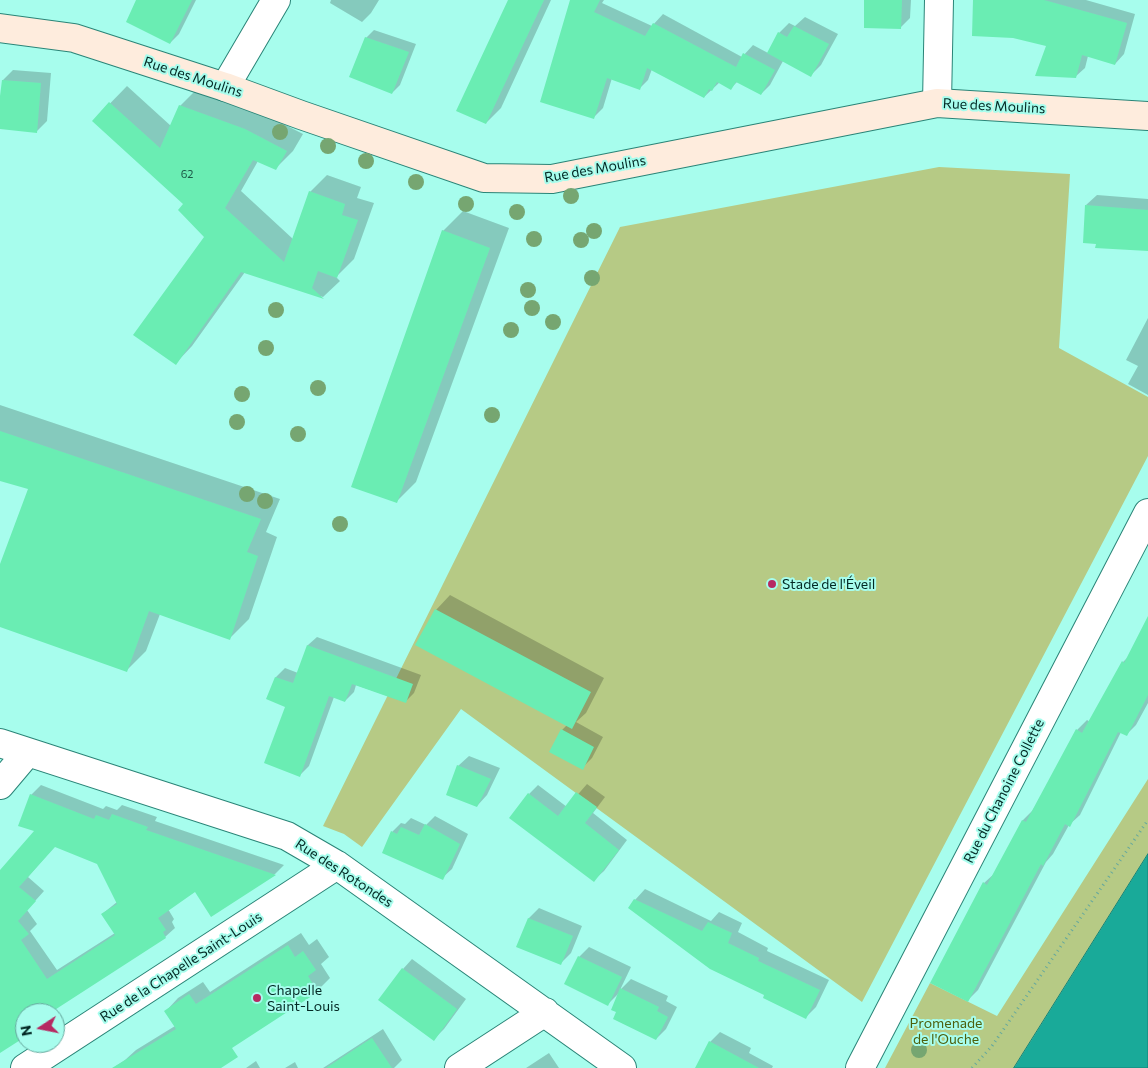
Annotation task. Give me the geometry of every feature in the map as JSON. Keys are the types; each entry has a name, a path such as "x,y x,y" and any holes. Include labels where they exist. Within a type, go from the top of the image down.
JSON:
{"street":[{"path":"226,88 276,0"},
{"path":"937,103 939,0"},
{"name":"Rue des Moulins","path":"0,28 74,38 226,88 484,178 542,179 562,177 937,103 1148,116"},
{"name":"Rue du Chanoine Collette","path":"860,1068 1148,513"},
{"name":"Rue des Rotondes","path":"0,743 287,836 337,865 622,1068"},
{"path":"0,786 27,753"},
{"name":"Rue de la Chapelle Saint-Louis","path":"39,1064 337,865"},
{"path":"460,1068 545,1012"}],"path":[{"path":"972,1068 992,1046 1148,820"}],"green space":[{"path":"939,167 1070,174 1059,348 1148,397 1148,456 862,1002 461,709 362,847 344,834 323,826 620,227"},
{"name":"Promenade de l'Ouche","path":"1148,779 1148,854 1014,1068 885,1068 930,983 997,1016"}],"shaded area":[{"path":"1148,854 1148,1068 1014,1068"}],"building":[{"path":"136,0 192,0 170,44 126,22"},
{"path":"508,0 544,0 486,124 456,111"},
{"path":"570,0 600,0 594,12 645,36 653,23 736,67 743,53 775,70 761,95 736,82 731,90 717,82 712,91 709,89 704,98 647,68 640,90 607,78 594,119 540,102"},
{"path":"864,0 902,0 901,29 864,28"},
{"path":"973,0 1044,0 1127,23 1115,65 1082,55 1076,78 1035,76 1046,46 1013,38 972,36"},
{"path":"794,26 829,44 811,77 767,53 778,32 787,37"},
{"path":"365,37 409,52 392,94 349,77"},
{"path":"2,80 41,83 37,133 0,129"},
{"path":"109,102 160,148 179,105 245,129 287,151 276,170 253,160 225,208 284,262 309,191 345,204 342,215 358,220 337,278 318,271 312,288 324,299 241,272 176,365 133,335 204,237 178,210 183,204 92,121"},
{"path":"1085,205 1148,210 1148,251 1095,248 1096,244 1083,243"},
{"path":"442,230 490,248 397,503 351,487"},
{"path":"0,431 261,519 247,552 258,556 230,640 149,611 127,672 0,627 0,564 28,489 0,481"},
{"path":"435,609 591,692 572,729 415,645"},
{"path":"1148,616 1148,695 1127,736 1118,732 1070,827 1065,824 1043,866 1041,864 968,1002 930,983 983,882 987,885 1022,820 1026,822 1076,729 1082,733 1122,661 1124,663"},
{"path":"307,645 413,684 406,703 352,684 345,702 329,696 300,777 264,763 285,707 266,699 275,677 293,683"},
{"path":"561,729 594,747 583,770 549,752"},
{"path":"457,765 491,779 477,807 446,795"},
{"path":"576,792 597,807 585,823 619,850 594,882 509,818 528,793 558,816"},
{"path":"30,794 94,819 96,815 109,820 112,814 148,827 146,830 276,875 211,917 195,892 158,918 166,930 163,932 166,938 65,1003 15,1003 15,1043 0,1053 0,870 34,831 18,826","holes":["55,847 97,864 117,904 101,914 115,935 47,979 21,940 29,934 18,921 36,901 19,887"]},
{"path":"425,824 460,844 443,880 382,853 391,831 397,834 401,827 419,835"},
{"path":"634,899 702,931 708,922 732,933 728,943 759,958 758,961 820,990 806,1019 763,998 764,995 710,969 628,908"},
{"path":"528,918 573,936 561,965 516,947"},
{"path":"288,945 295,957 303,951 316,970 308,976 318,992 232,1048 238,1057 221,1068 112,1068 176,1029 164,1011 189,994 196,1004"},
{"path":"578,956 622,977 608,1006 564,984"},
{"path":"402,968 457,1009 434,1041 378,1000"},
{"path":"620,988 659,1007 657,1011 668,1017 656,1040 613,1019 616,1012 611,1010"},
{"path":"372,1038 392,1068 326,1068"},
{"path":"709,1041 759,1068 695,1068"}],"place":[{"name":"Stade de l'Éveil","path":"772,584"},
{"name":"Chapelle Saint-Louis","path":"257,998"}]}
